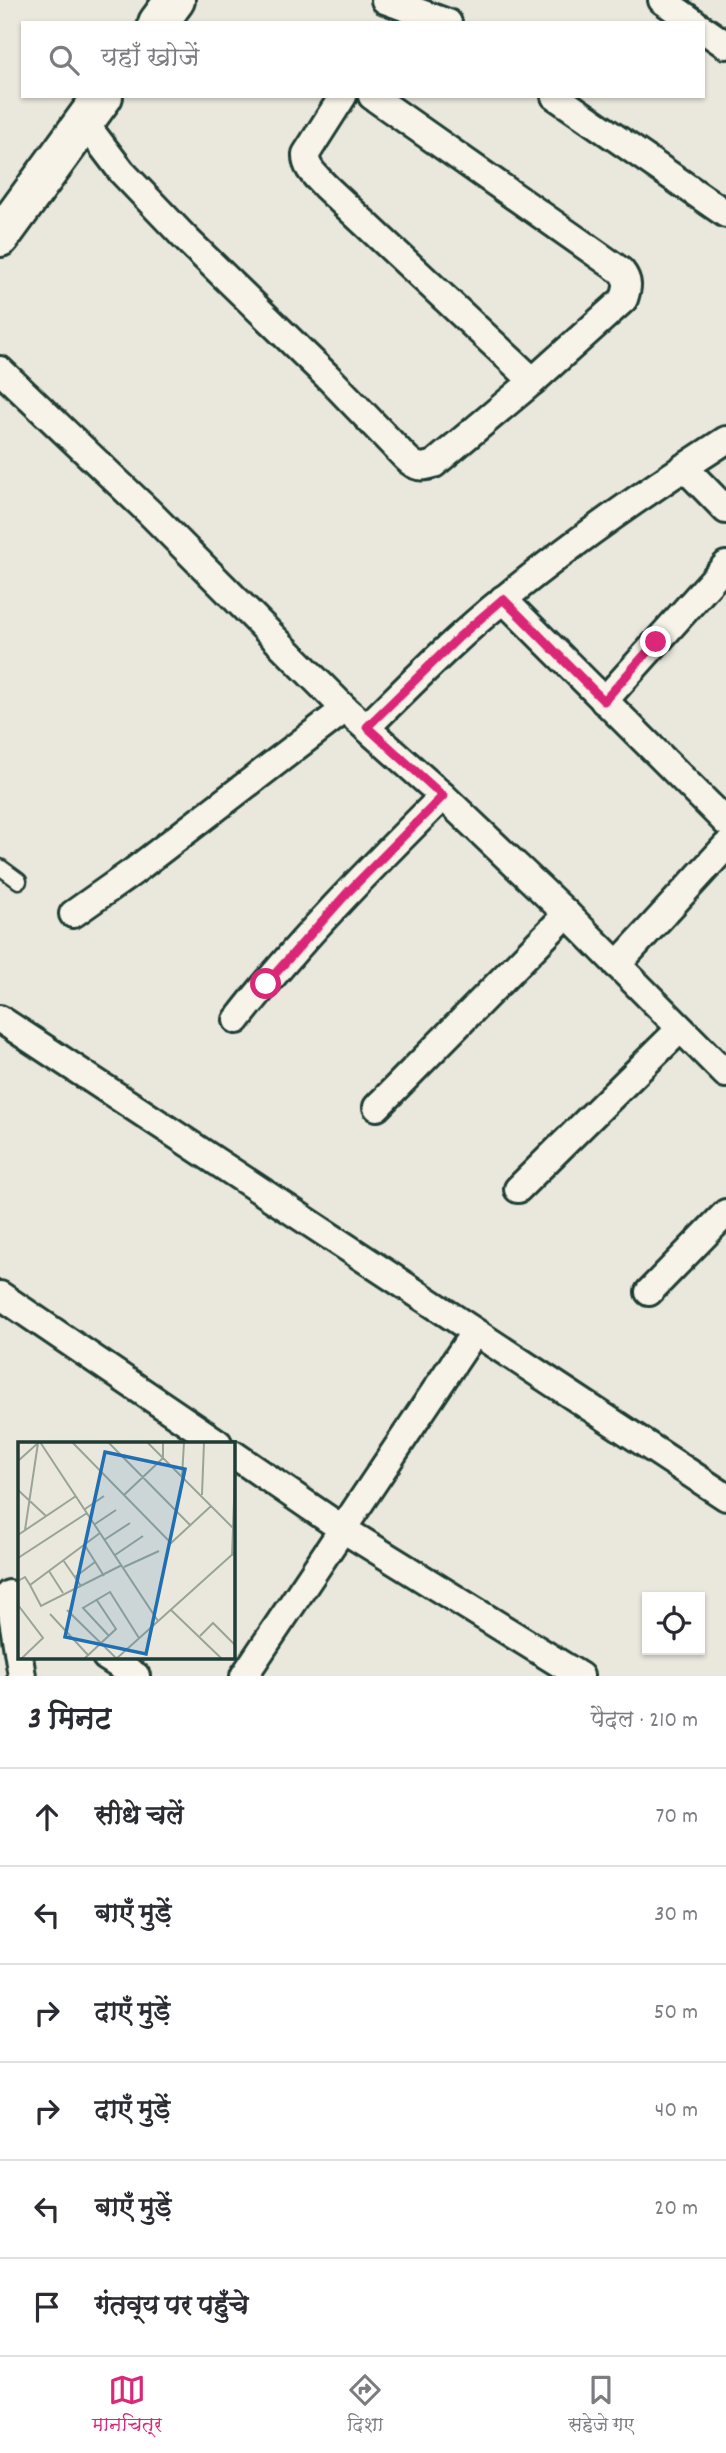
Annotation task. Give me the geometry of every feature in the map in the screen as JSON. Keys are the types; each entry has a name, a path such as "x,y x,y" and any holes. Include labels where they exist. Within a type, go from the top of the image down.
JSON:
{"main road":[{"path":"159,21 175,0"},
{"path":"0,237 94,109"}],"street":[{"path":"662,0 692,21"},
{"path":"399,8 441,21"},
{"path":"705,30 726,45"},
{"path":"342,98 306,154 306,162 311,170 533,381"},
{"path":"94,109 122,172 413,465 423,468 434,464 533,381 624,299 628,287 627,278 621,271 375,98"},
{"path":"558,98 726,214"},
{"path":"0,370 149,512 345,709 443,796 567,914 726,1074"},
{"path":"367,727 459,637 503,599 580,539 726,440"},
{"path":"684,467 726,510"},
{"path":"604,701 726,565"},
{"path":"503,599 726,822"},
{"path":"73,914 134,871 345,709"},
{"path":"237,1020 349,891 443,796"},
{"path":"617,965 726,846"},
{"path":"377,1107 567,914"},
{"path":"0,1019 726,1497"},
{"path":"518,1189 680,1029"},
{"path":"649,1292 726,1213"},
{"path":"0,1295 217,1442"},
{"path":"244,1676 474,1333"},
{"path":"234,1455 341,1528 580,1676"},
{"path":"9,1595 18,1651"},
{"path":"19,1658 22,1676"},
{"path":"108,1658 136,1676"}],"lane":[{"path":"0,867 19,881"}],"route":[{"path":"266,984 349,891 443,796 367,727 459,637 503,599 604,701 656,642"}]}
